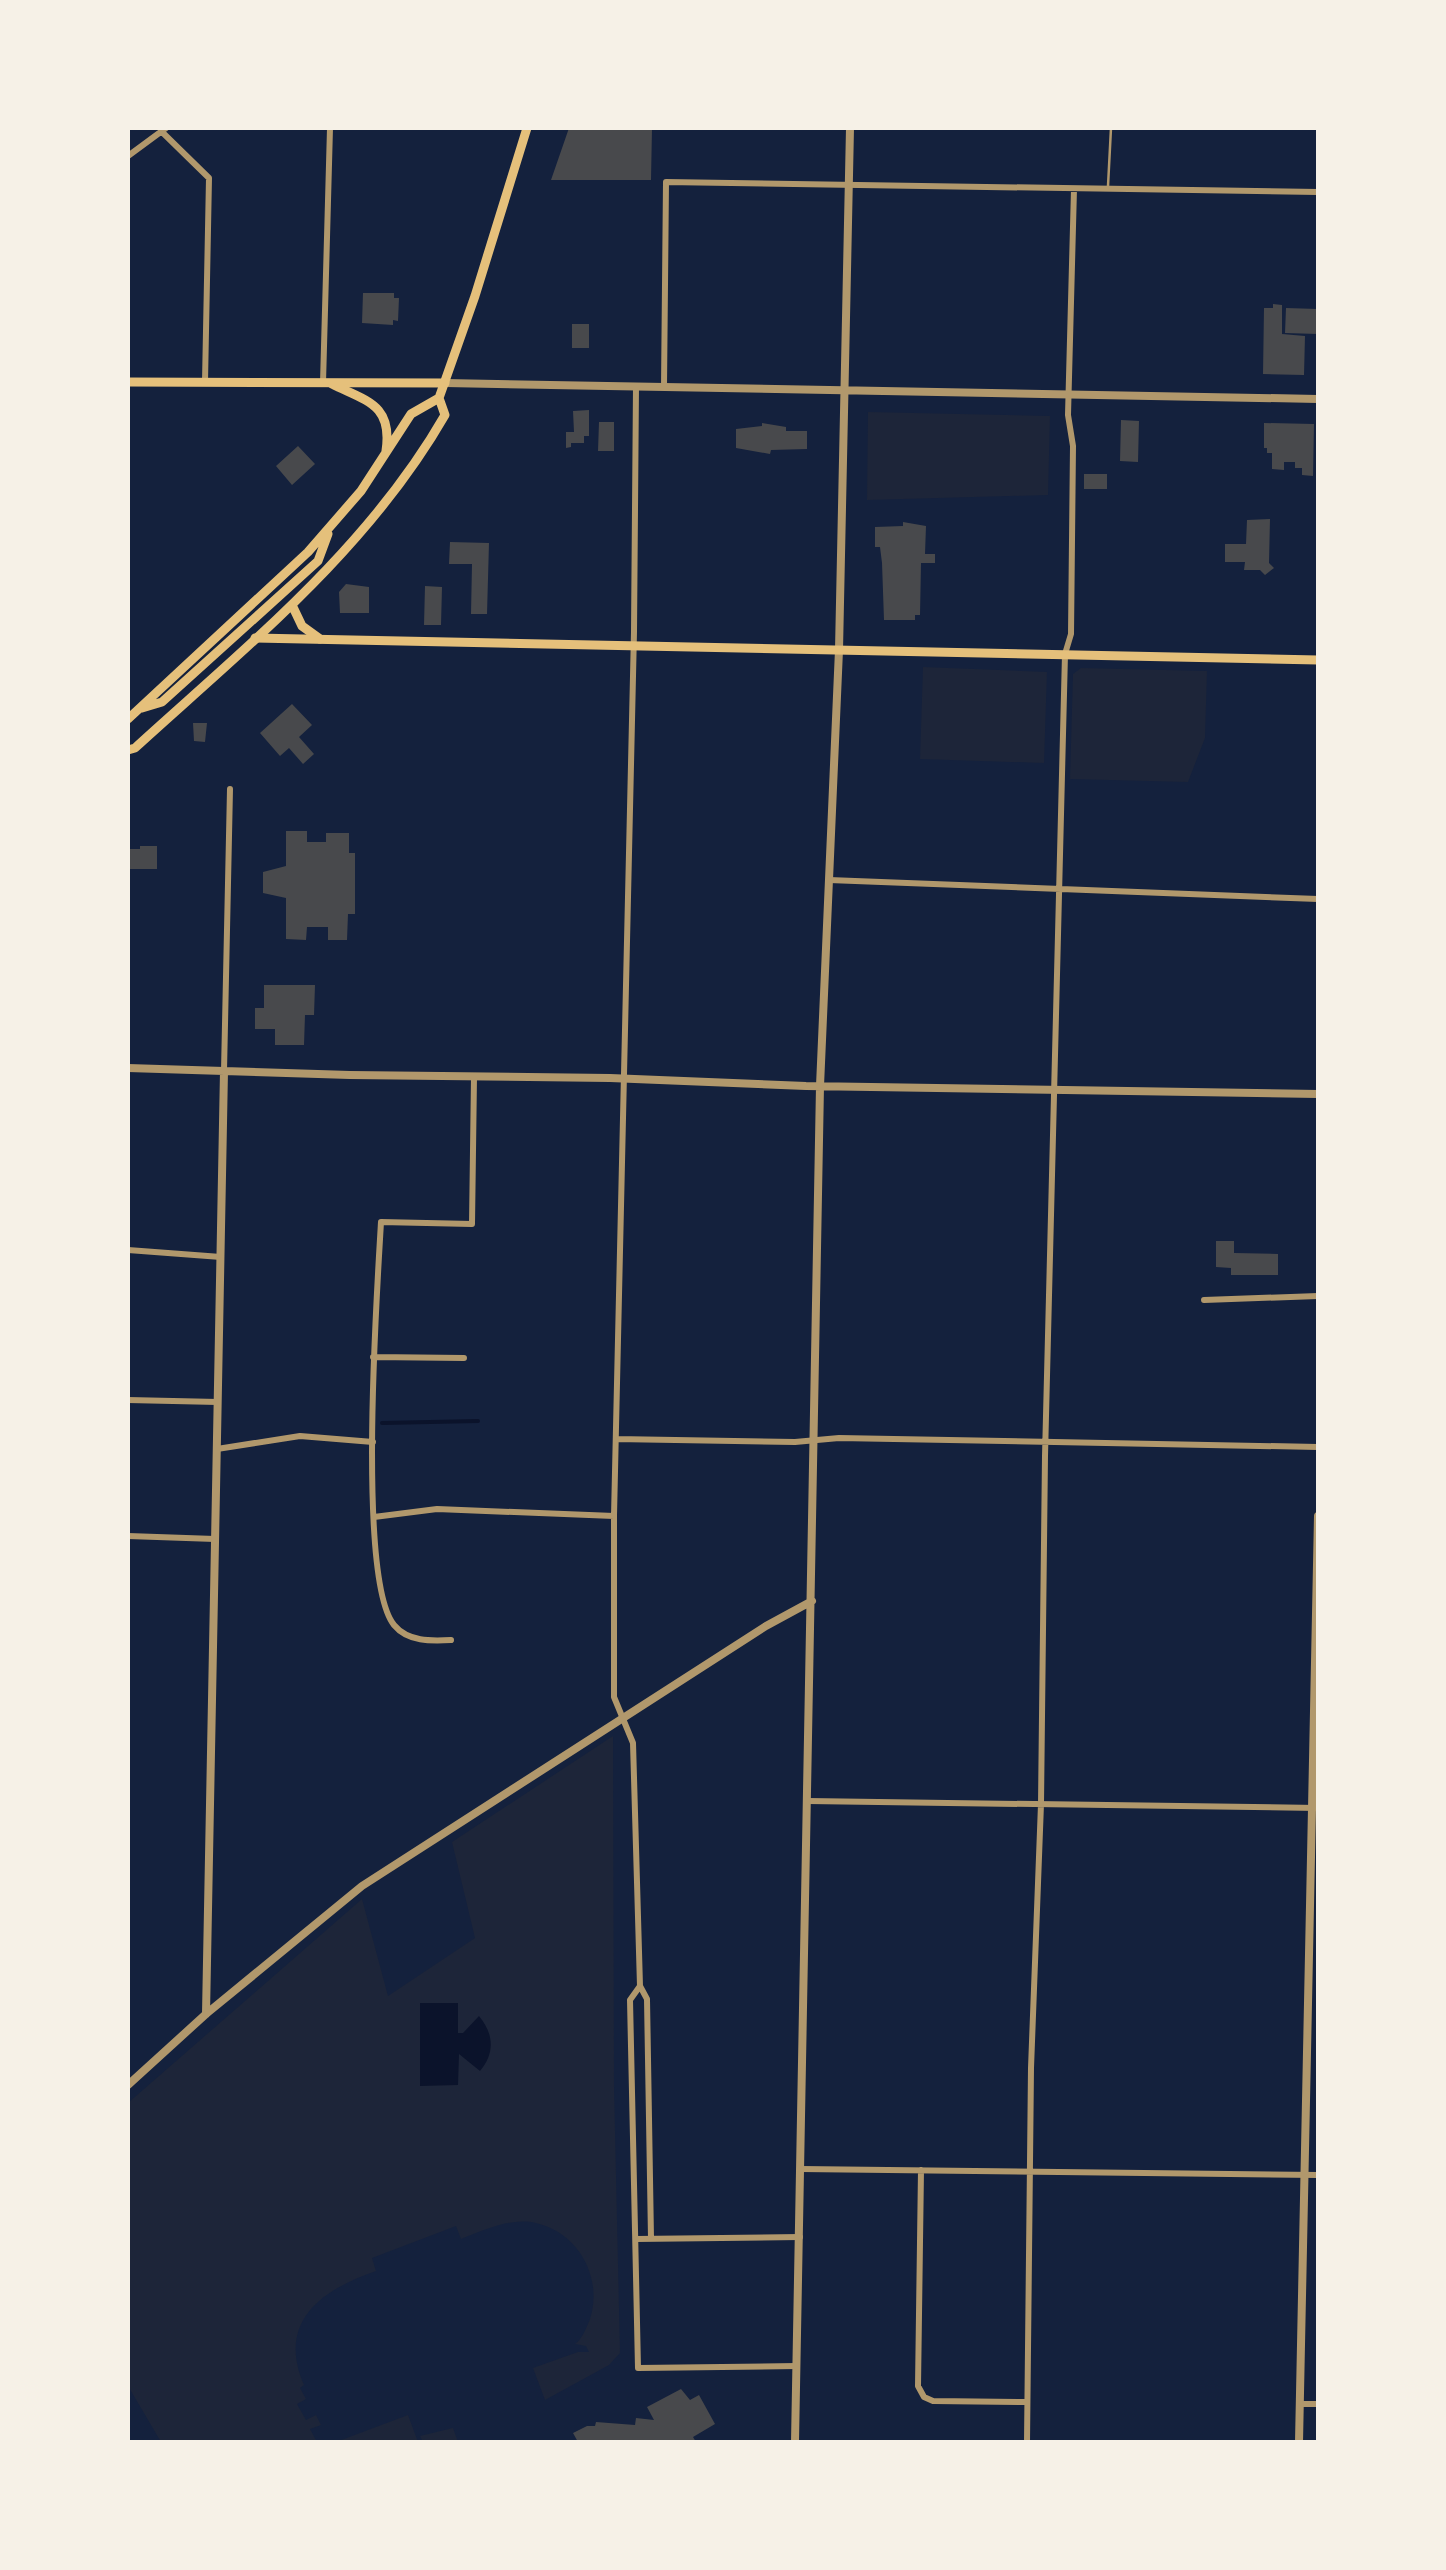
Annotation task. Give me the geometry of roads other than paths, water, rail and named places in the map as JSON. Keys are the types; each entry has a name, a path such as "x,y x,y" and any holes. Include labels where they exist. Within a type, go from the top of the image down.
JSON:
{"main road":[{"path":"128,719 265,594 331,527 385,457 411,414 439,398 526,128"},
{"path":"128,382 445,384"},
{"path":"328,383 366,399 382,413 388,433 385,457"},
{"path":"128,750 135,748 223,669 361,536 402,484 445,415 439,398"},
{"path":"139,708 162,702 318,561 331,527"},
{"path":"292,605 302,626 320,639"},
{"path":"246,628 256,638 1318,660"}],"street":[{"path":"328,383 330,128"},
{"path":"794,2442 820,1086 840,650 850,128"},
{"path":"128,156 164,129 210,178 205,383"},
{"path":"664,386 666,182 1318,192"},
{"path":"1027,2442 1058,889 1066,654 1071,634 1069,396 1074,189"},
{"path":"445,384 1318,399"},
{"path":"636,386 614,1516 614,1697 633,1743 640,1986 647,1999 651,2238"},
{"path":"206,2014 230,789"},
{"path":"829,880 1318,898"},
{"path":"128,1068 1318,1094"},
{"path":"451,1640 421,1641 396,1628 382,1604 374,1517 373,1357 380,1222 472,1224 474,1077"},
{"path":"128,1250 220,1257"},
{"path":"1204,1300 1318,1296"},
{"path":"373,1357 464,1358"},
{"path":"128,1400 218,1402"},
{"path":"217,1449 300,1436 373,1442"},
{"path":"616,1439 1318,1447"},
{"path":"374,1517 436,1509 614,1516"},
{"path":"1299,2442 1318,1516"},
{"path":"128,1536 215,1539"},
{"path":"128,2085 206,2014 362,1886 812,1600"},
{"path":"808,1801 1315,1808"},
{"path":"640,1986 630,2000 638,2368 797,2366"},
{"path":"801,2169 1318,2176"},
{"path":"920,2170 918,2386 929,2400 1027,2402"},
{"path":"636,2239 800,2238"},
{"path":"1300,2404 1318,2404"}],"lane":[{"path":"1108,190 1110,128"}],"waterway":[{"path":"382,1423 478,1421"}]}
